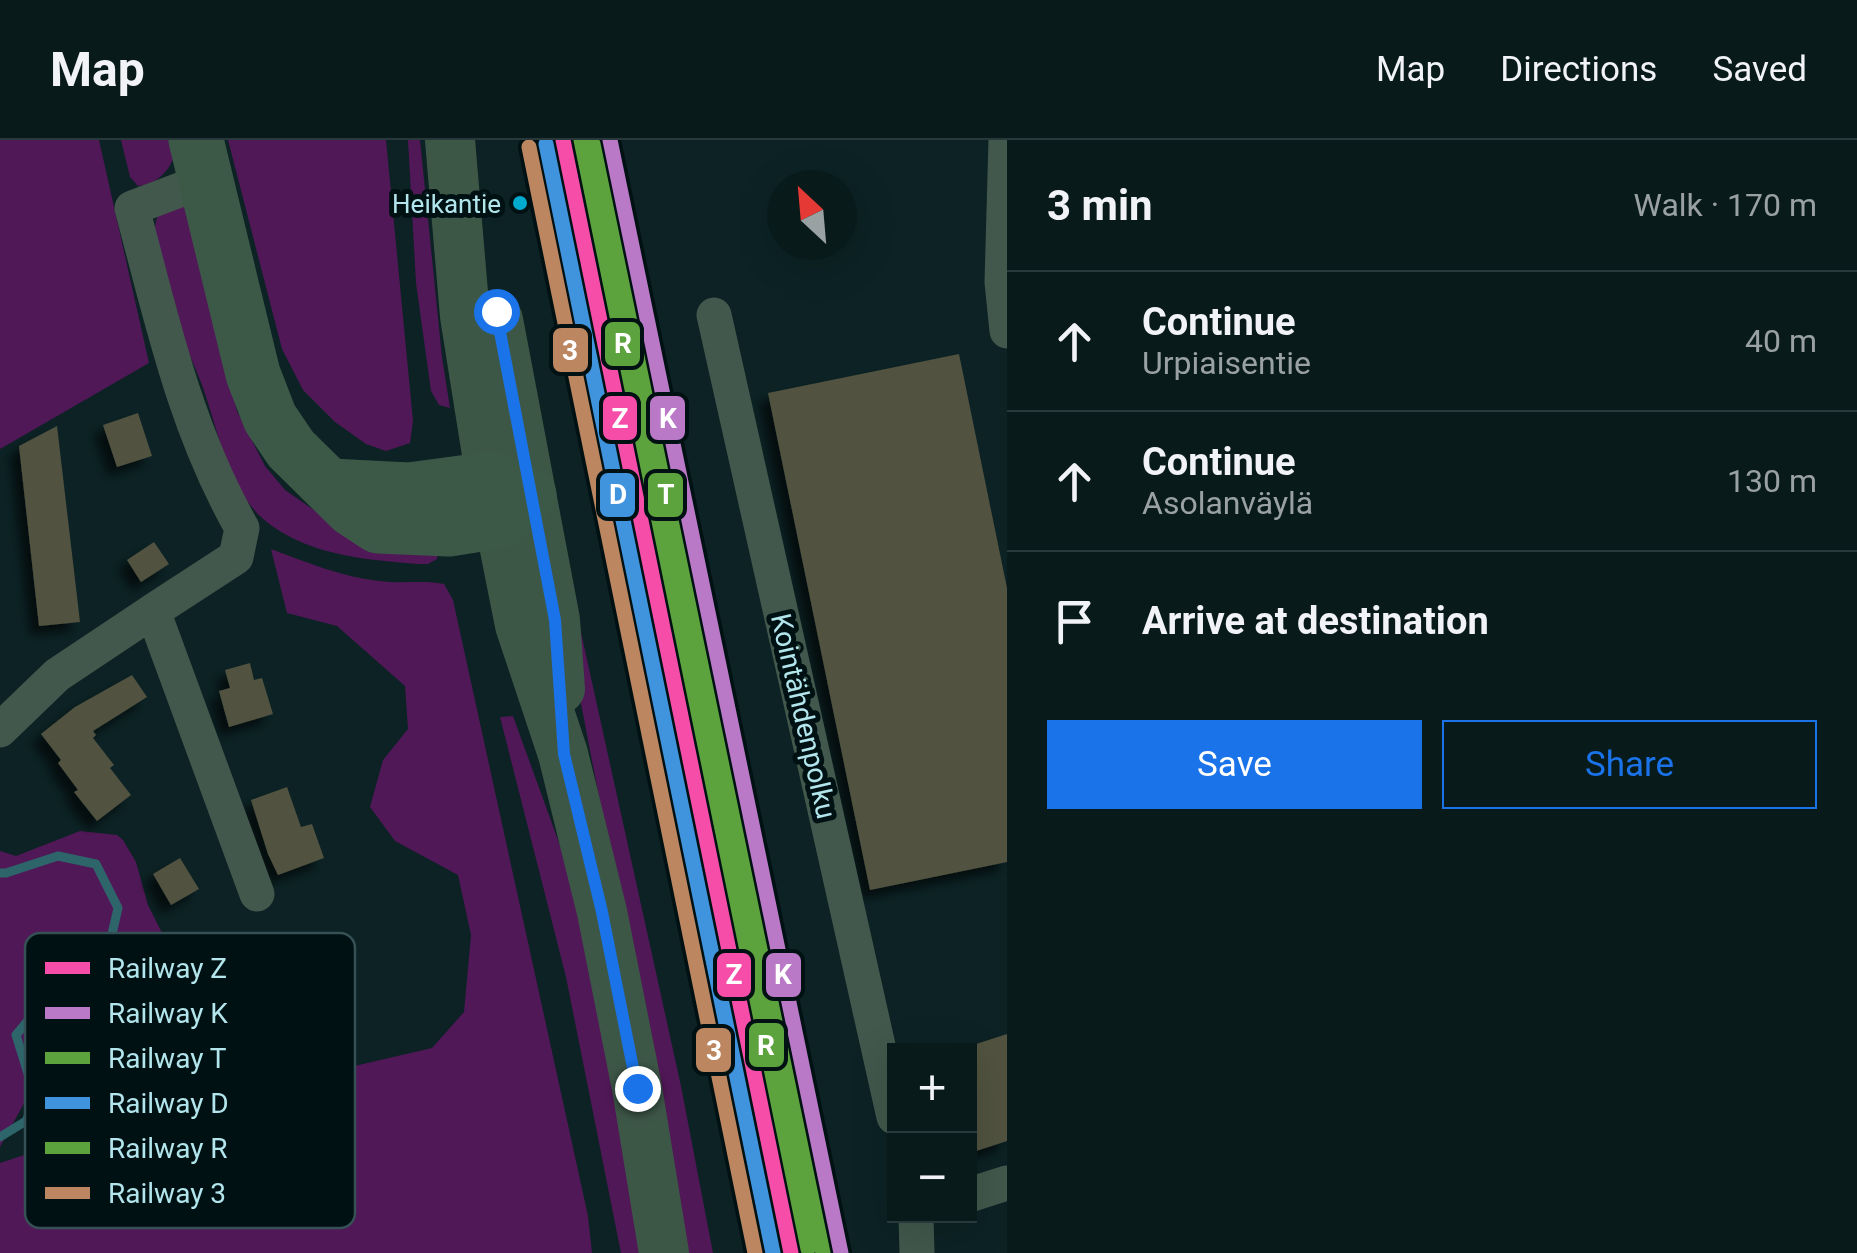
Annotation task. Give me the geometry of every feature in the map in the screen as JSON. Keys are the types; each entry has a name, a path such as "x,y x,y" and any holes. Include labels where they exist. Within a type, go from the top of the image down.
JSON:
{"main road":[{"path":"451,146 496,311 506,499 555,620 564,754 602,912 664,1253"},
{"path":"201,160 252,374 270,418 291,448 330,486 506,499"}],"street":[{"path":"1006,140 1007,330"},
{"path":"0,730 57,676 236,558 241,544 242,528 200,442 174,366 132,208 201,160"},
{"name":"Kointähdenpolku","path":"714,315 887,1087"},
{"path":"153,611 257,894"},
{"path":"977,1192 1007,1183"},
{"path":"916,1223 917,1253"}],"shaded area":[{"path":"0,140 99,140 149,363 0,449"},
{"path":"121,140 174,140 171,164 154,181 138,186 130,177"},
{"path":"228,140 386,140 413,421 410,443 386,451 366,444 335,422 303,390 282,349"},
{"path":"408,140 420,140 450,408 439,405 431,391 416,283"},
{"path":"171,203 190,209 237,411 265,466 285,490 347,533 440,542 437,559 418,564 324,550 272,526 245,497 227,462 169,292 155,232 158,215"},
{"path":"560,537 681,1086 713,1253 687,1253 556,574"},
{"path":"271,549 365,579 444,584 453,600 588,1216 592,1253 0,1253 0,1163 25,1155 25,1228 355,1228 355,1066 432,1048 464,1012 471,935 458,875 395,841 370,807 383,760 408,729 405,686 337,626 287,613"},
{"path":"513,716 566,862 609,1053 647,1253 621,1253 566,977 500,717"},
{"path":"80,831 117,835 136,862 148,905 162,933 25,933 25,1101 0,1147 0,851 16,856"}],"building":[{"path":"959,354 1007,588 1007,862 870,890 768,393"},
{"path":"138,413 152,456 117,467 103,425"},
{"path":"57,426 80,622 39,626 19,446"},
{"path":"154,542 169,564 141,582 127,560"},
{"path":"250,663 254,680 262,678 273,714 229,727 219,691 230,688 225,670"},
{"path":"132,675 147,697 93,731 93,738 114,765 110,768 131,795 97,821 74,792 78,790 58,763 61,760 41,734 75,707"},
{"path":"287,787 301,827 312,824 324,858 278,875 251,800"},
{"path":"180,858 199,889 171,905 153,874"},
{"path":"1007,1034 1007,1141 977,1151 977,1133 977,1044"}],"waterway":[{"path":"0,873 58,856 96,864 118,908 112,933"},
{"path":"25,1024 16,1035 25,1064"},
{"path":"0,1137 25,1122"}],"rail line":[{"name":"Z","path":"563,140 791,1253"},
{"name":"R","path":"581,140 808,1249"},
{"name":"K","path":"610,140 841,1253"},
{"name":"D","path":"546,144 773,1253"},
{"name":"T","path":"593,144 823,1253"},
{"name":"3","path":"529,147 755,1253"}],"place":[{"name":"Heikantie","path":"520,203"}],"route":[{"path":"496,311 555,620 564,754 602,912 637,1088"}]}
